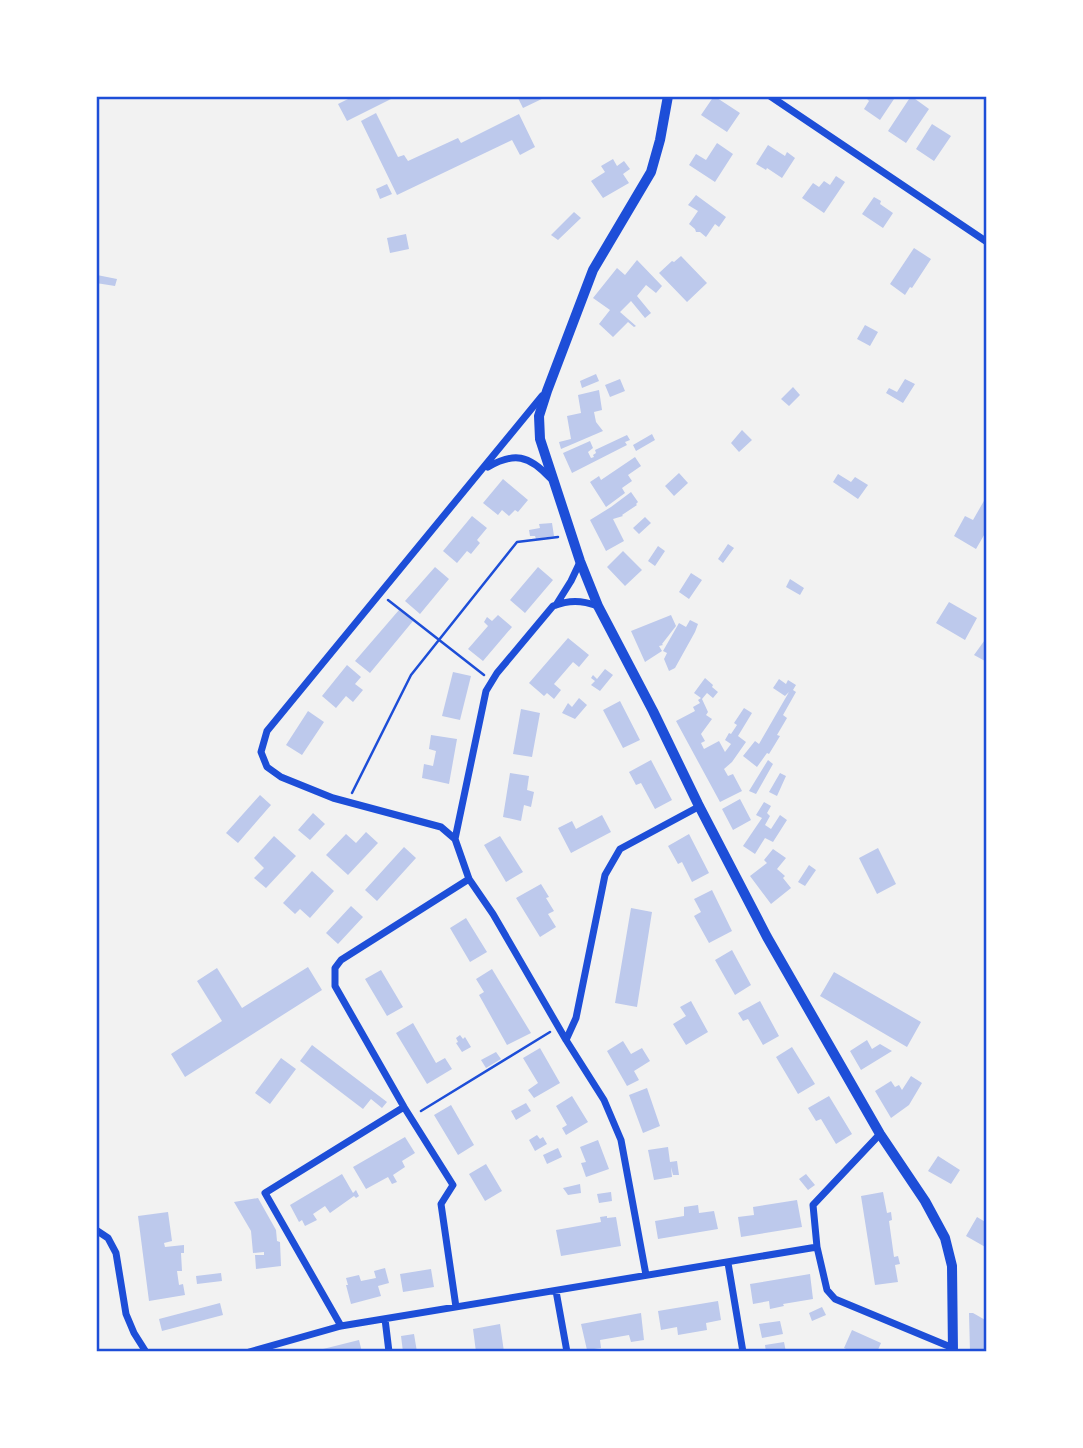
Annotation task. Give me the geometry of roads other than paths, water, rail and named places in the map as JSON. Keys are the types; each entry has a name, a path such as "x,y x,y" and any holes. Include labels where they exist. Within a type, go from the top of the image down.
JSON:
{"street":[{"path":"668,96 651,172 593,270 539,416 540,439 597,606 767,937 880,1134 925,1201 945,1238 952,1266 953,1350 835,1299 827,1290 817,1247 813,1205 880,1134"},
{"path":"770,96 987,242"},
{"path":"547,391 267,731 261,752 267,767 281,777 333,798 441,827 455,839 469,879 493,914 604,1100 621,1140 646,1275"},
{"path":"481,471 500,460 516,456 541,468 553,481"},
{"path":"556,605 580,561"},
{"path":"455,839 486,691 495,676 553,606 584,601 597,606"},
{"path":"566,1040 576,1018 605,875 620,849 699,806"},
{"path":"456,1307 441,1204 453,1185 404,1107 335,986 335,968 341,960 469,879"},
{"path":"341,1326 265,1193 404,1107"},
{"path":"96,1230 108,1238 116,1253 126,1314 146,1352"},
{"path":"249,1352 341,1326 817,1247"},
{"path":"728,1263 743,1352"},
{"path":"556,1291 567,1352"},
{"path":"385,1319 389,1352"}]}
